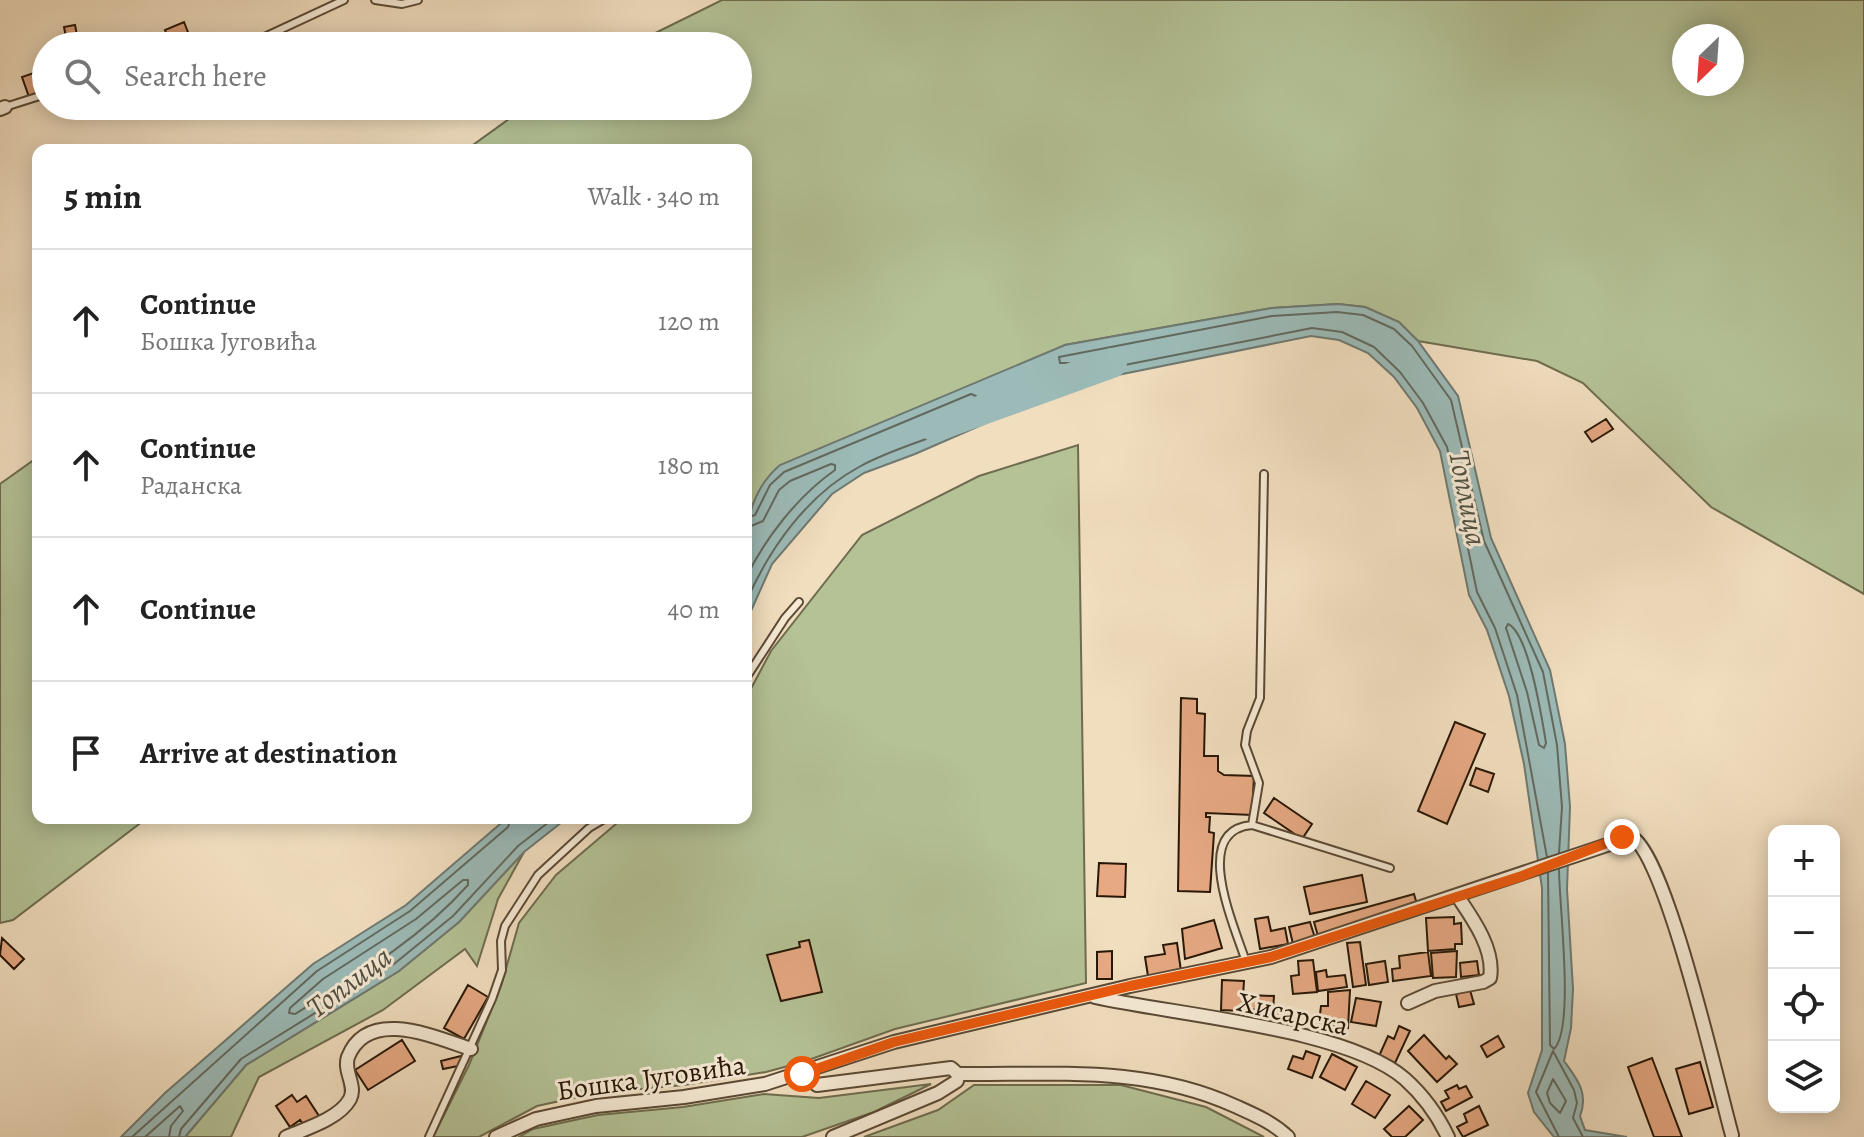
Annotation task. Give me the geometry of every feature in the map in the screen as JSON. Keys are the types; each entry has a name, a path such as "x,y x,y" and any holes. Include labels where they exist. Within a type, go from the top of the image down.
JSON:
{"street":[{"name":"Бошка Југовића","path":"496,1137 536,1119 596,1106 684,1097 802,1074 894,1042 1246,963 1458,897 1631,837 1639,840 1647,852 1667,900 1732,1135"},
{"path":"1408,1003 1435,991 1490,978 1490,958 1474,920 1458,897"},
{"name":"Хисарска","path":"1092,996 1271,1030 1354,1051 1404,1078 1437,1112 1448,1137"},
{"path":"286,1137 321,1121 350,1099 352,1090 347,1058 353,1048 381,1030 411,1029 471,1049"},
{"path":"802,1074 817,1085 913,1070 951,1068 958,1074 1114,1074 1148,1078 1200,1090 1272,1122 1288,1137"},
{"path":"833,1137 938,1093 957,1081 958,1074"}],"lane":[{"path":"275,32 344,0"},
{"path":"375,0 402,4 418,0"},
{"path":"2,108 32,98"},
{"path":"1252,825 1259,783 1245,745 1260,698 1264,474"},
{"path":"752,669 799,602"},
{"path":"429,1137 471,1049 502,970 501,941 505,926 538,875 596,824"},
{"path":"1246,963 1219,861 1227,834 1252,825 1390,868"}],"green space":[{"path":"722,0 1864,0 1864,594 1711,507 1583,383 1537,361 1418,341 1399,322 1365,307 1338,304 1272,308 1065,345 752,504 752,144 474,144 508,120 752,120 752,32 657,32"},
{"path":"1078,445 1086,983 895,1029 766,1072 684,1085 597,1093 537,1106 479,1137 433,1137 469,1065 501,986 519,923 556,875 616,824 752,824 752,687 771,651 862,535 979,476"},
{"path":"32,461 32,824 139,824 13,920 0,923 0,484"},
{"path":"524,852 498,899 477,966 465,949 383,1010 259,1077 231,1137 185,1137 246,1065 399,971 459,922"},
{"path":"931,1084 874,1112 802,1137 519,1137 533,1129 598,1115 683,1107 764,1094 819,1098"},
{"path":"974,1085 1121,1085 1206,1107 1264,1137 864,1137 938,1110"}],"water":[{"path":"1338,304 1365,307 1399,322 1418,341 1458,396 1491,538 1550,670 1565,744 1570,807 1567,889 1573,989 1571,1028 1564,1061 1582,1093 1580,1116 1585,1130 1627,1137 1554,1137 1534,1112 1528,1093 1542,1050 1542,888 1524,764 1509,696 1487,630 1469,595 1440,451 1417,408 1394,377 1368,353 1339,340 1311,336 1078,383 864,473 832,494 772,564 752,609 752,508 765,481 780,465 1065,345 1272,308","holes":["1070,370 1073,376 964,422 969,414 1024,383"]},
{"path":"500,824 559,824 524,852 459,922 399,971 246,1065 185,1137 121,1137 165,1093 313,964 406,905"}],"building":[{"path":"184,22 188,32 166,32"},
{"path":"75,25 76,32 65,32 64,27"},
{"path":"32,74 32,96 29,97 22,77"},
{"path":"1606,419 1613,429 1592,442 1585,432"},
{"path":"1181,698 1197,699 1197,713 1205,714 1204,756 1218,756 1218,771 1224,775 1254,776 1252,815 1206,813 1206,817 1210,817 1209,832 1214,833 1210,892 1178,891"},
{"path":"1455,722 1485,734 1447,824 1418,811"},
{"path":"1476,768 1494,774 1488,792 1470,785"},
{"path":"1274,798 1312,824 1302,839 1264,813"},
{"path":"1099,863 1126,864 1125,897 1097,896"},
{"path":"1362,875 1367,902 1310,914 1304,887"},
{"path":"1414,894 1418,908 1318,936 1314,922"},
{"path":"1268,917 1271,931 1285,928 1288,944 1260,949 1255,919"},
{"path":"1454,917 1454,924 1461,923 1462,944 1455,944 1455,949 1428,951 1426,918"},
{"path":"1214,920 1222,948 1185,959 1182,929"},
{"path":"1310,922 1315,938 1293,944 1289,927"},
{"path":"2,938 24,959 14,969 0,955"},
{"path":"809,940 822,992 781,1001 767,955 800,947 799,942"},
{"path":"1360,942 1366,985 1353,987 1347,943"},
{"path":"1177,943 1181,971 1148,976 1145,957 1165,954 1163,945"},
{"path":"1112,951 1112,979 1097,979 1097,952"},
{"path":"1457,951 1456,977 1433,978 1431,953"},
{"path":"1428,952 1431,976 1393,981 1392,969 1400,968 1399,956"},
{"path":"1313,960 1317,992 1293,994 1291,976 1299,975 1298,961"},
{"path":"1385,961 1388,982 1369,985 1366,964"},
{"path":"1477,961 1479,975 1461,977 1460,963"},
{"path":"1326,970 1327,977 1345,975 1347,987 1318,991 1316,972"},
{"path":"1222,980 1244,981 1242,1011 1221,1010"},
{"path":"468,985 488,997 464,1039 444,1028"},
{"path":"1350,990 1348,1028 1319,1023 1321,1006 1328,1006 1328,992"},
{"path":"1470,990 1474,1004 1459,1007 1456,994"},
{"path":"1246,995 1274,996 1273,1011 1245,1009"},
{"path":"1356,998 1381,1002 1376,1026 1351,1022"},
{"path":"1277,1008 1289,1011 1286,1027 1274,1024"},
{"path":"1399,1026 1410,1031 1395,1063 1379,1056 1388,1036 1394,1039"},
{"path":"1424,1035 1446,1059 1449,1056 1457,1064 1437,1082 1408,1051"},
{"path":"1498,1036 1504,1047 1487,1057 1481,1046"},
{"path":"402,1040 415,1061 368,1090 355,1070"},
{"path":"1306,1051 1320,1056 1312,1078 1288,1069 1293,1056 1303,1059"},
{"path":"1332,1054 1357,1067 1345,1090 1320,1077"},
{"path":"461,1056 463,1065 443,1069 441,1061"},
{"path":"1652,1058 1682,1137 1654,1137 1628,1067"},
{"path":"1700,1062 1713,1107 1689,1114 1676,1069"},
{"path":"1366,1081 1390,1095 1375,1118 1352,1104"},
{"path":"1457,1085 1459,1089 1466,1086 1472,1097 1446,1111 1441,1102 1449,1098 1445,1091"},
{"path":"292,1095 297,1102 306,1096 319,1116 304,1126 300,1120 290,1127 276,1106"},
{"path":"1409,1106 1423,1120 1405,1137 1392,1137 1384,1129"},
{"path":"1479,1106 1488,1125 1463,1137 1457,1127 1467,1122 1464,1114"}],"waterway":[{"name":"Топлица","path":"935,427 1112,363"}],"route":[{"path":"802,1074 894,1042 1130,986 1271,957 1522,876 1622,837"}]}
